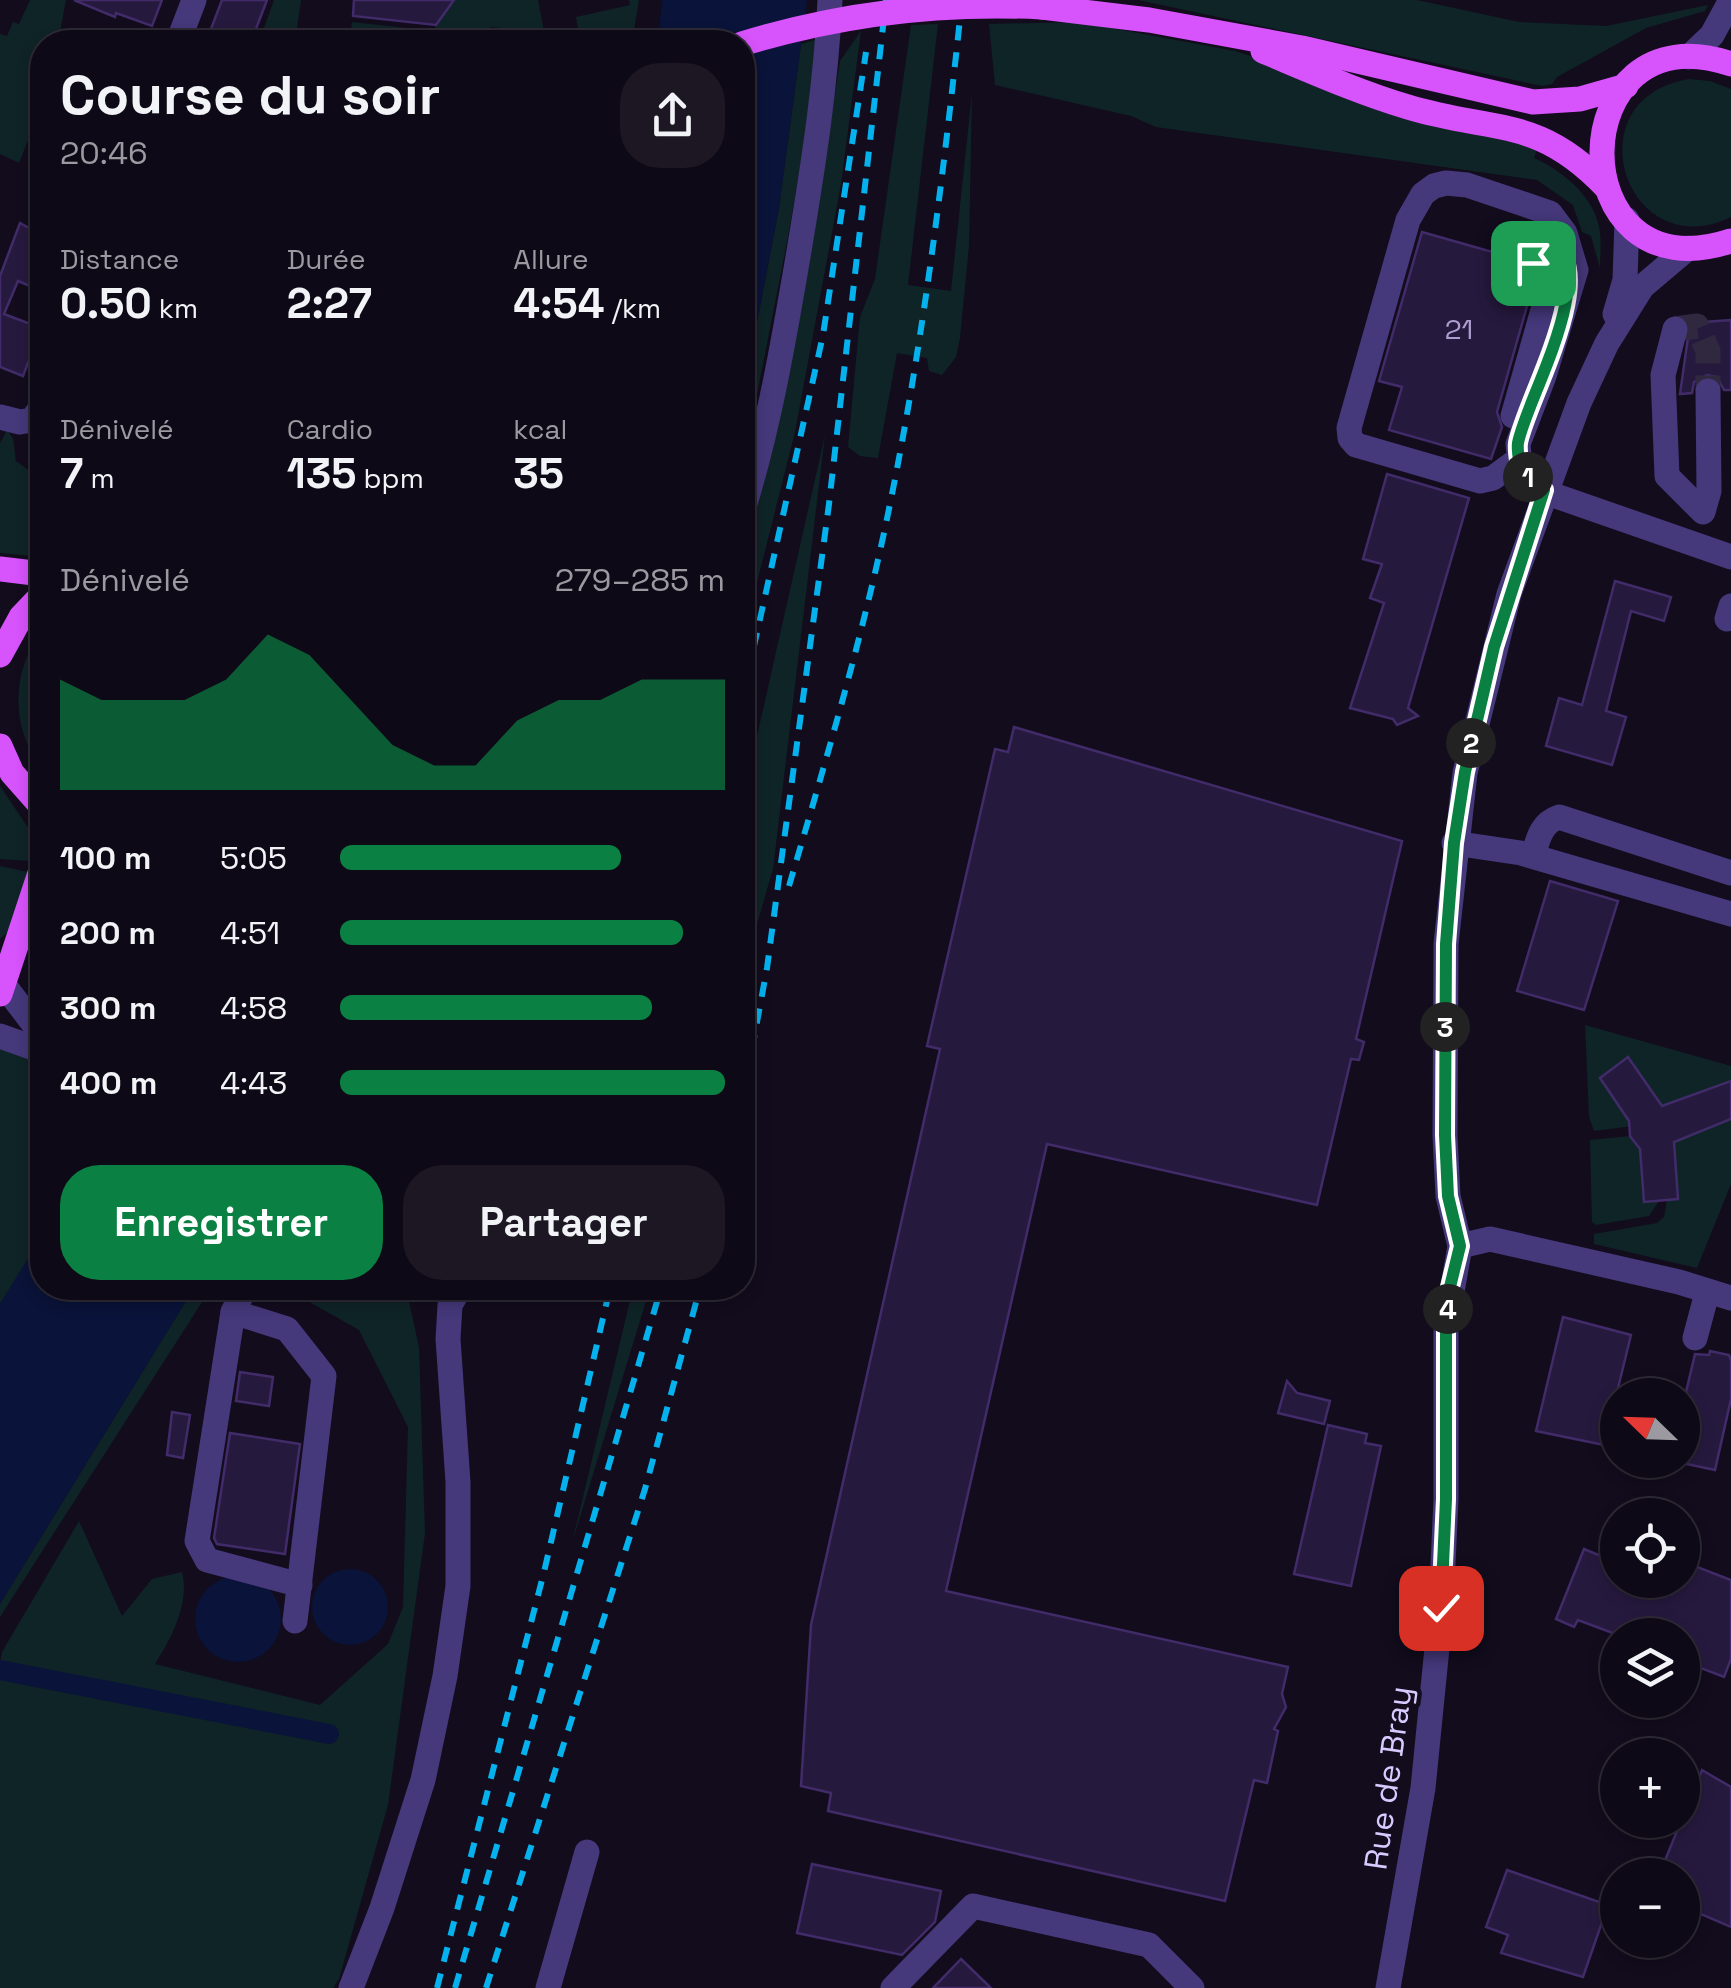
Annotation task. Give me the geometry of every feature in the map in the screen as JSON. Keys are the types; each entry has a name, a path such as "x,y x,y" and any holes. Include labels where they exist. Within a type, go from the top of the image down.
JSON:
{"main road":[{"path":"755,41 848,18 926,8 1042,7 1148,20 1302,48 1532,102 1580,100 1626,86"},
{"path":"1228,36 1387,101 1549,140 1578,159 1606,187 1627,220 1655,240 1688,248 1731,242"},
{"path":"1606,187 1600,161 1601,134 1610,108 1626,86 1648,69 1689,57 1731,64"},
{"path":"0,569 30,573"},
{"path":"0,655 30,607"},
{"path":"0,746 12,773 30,794"},
{"path":"5,983 30,905"},
{"path":"5,983 30,941"}],"street":[{"path":"183,30 194,0"},
{"path":"755,474 788,314 826,89 830,0"},
{"path":"1689,57 1712,35 1731,0"},
{"path":"1458,183 1550,214 1566,233 1576,270 1544,376 1518,444 1516,466 1480,480 1356,445 1350,438 1349,428 1415,205 1434,186 1458,183"},
{"name":"Rue de Bray","path":"1388,1988 1422,1788 1441,1608 1446,1499 1446,1326 1449,1291 1460,1246 1448,1196 1445,1135 1446,944 1454,843 1465,772 1494,647 1544,490 1607,343 1625,280 1627,220"},
{"path":"1567,298 1566,264 1559,248 1540,244 1534,248 1548,292 1506,442 1516,466 1544,490 1632,526 1731,556"},
{"name":"Rue de Bray","path":"1607,343 1642,288 1688,248"},
{"path":"1674,329 1663,375 1667,476 1703,512"},
{"path":"1692,545 1709,491 1708,391"},
{"path":"0,416 20,422 30,420"},
{"path":"1532,856 1541,830 1549,820 1559,818 1731,873"},
{"path":"1454,843 1485,845 1532,856 1731,914"},
{"path":"5,983 30,1018"},
{"path":"0,1036 30,1046"},
{"path":"1460,1246 1489,1255 1713,1294 1695,1338"},
{"path":"240,1300 234,1312 198,1541 207,1560 300,1585"},
{"path":"351,1988 382,1908 422,1780 445,1676 458,1586 458,1482 448,1339 453,1300"},
{"path":"234,1312 287,1329 324,1376 296,1621"},
{"path":"548,1988 587,1852"},
{"path":"893,1988 973,1906 1149,1945 1187,1986"}],"green space":[{"path":"30,0 66,0 60,30 30,30 30,135 19,163 0,154 0,34 7,36 13,22 19,24"},
{"path":"274,0 301,0 297,30 263,30"},
{"path":"442,0 538,0 544,30 493,27 434,30"},
{"path":"629,0 639,0 634,30 578,30 576,17 630,5"},
{"path":"1138,0 1417,0 1519,22 1606,26 1708,5 1705,11 1646,28 1557,77 1552,84 1542,86"},
{"path":"352,22 425,30 351,30"},
{"path":"1079,22 1235,51 1537,149 1534,158 1565,177 1583,194 1596,215 1600,268 1591,236 1582,232 1573,205 1537,180 1156,127 1131,116 995,85 989,24"},
{"path":"938,24 908,285 951,291 972,93 969,245 960,338 956,357 942,375 929,371 927,358 897,353 878,458 860,456 848,447 860,317 875,279 911,25"},
{"path":"861,31 841,184 795,432 755,590 755,511 818,202 840,61"},
{"path":"822,38 755,405 755,333 779,208 801,44"},
{"path":"1689,79 1731,89 1731,217 1694,226 1663,220 1640,201 1626,174 1622,144 1631,116 1653,92"},
{"path":"7,430 13,439 16,461 30,471 30,556 0,553 0,443"},
{"path":"825,435 773,869 755,931 755,745"},
{"path":"30,650 30,748 18,700"},
{"path":"0,786 29,829 30,861 0,859"},
{"path":"0,866 30,872 11,930 0,939"},
{"path":"1585,1025 1731,1066 1731,1081 1662,1107 1627,1058 1600,1078 1633,1126 1594,1131 1589,1117"},
{"path":"0,1043 30,1054 30,1255 0,1304"},
{"path":"1731,1119 1731,1184 1697,1268 1594,1244 1594,1234 1657,1223 1664,1217 1667,1200 1678,1199 1674,1142"},
{"path":"1630,1136 1639,1141 1644,1201 1659,1201 1649,1216 1596,1225 1592,1222 1590,1140"},
{"path":"187,1300 203,1300 0,1617 0,1604"},
{"path":"306,1300 409,1300 419,1347 425,1533 388,1805 339,1979 333,1988 0,1988 0,1663 2,1652 79,1521 122,1616 152,1579 182,1572 181,1608 155,1664 320,1705 388,1644 403,1607 408,1427 359,1330"},
{"path":"630,1300 646,1300 572,1543"}],"water":[{"path":"662,0 807,0 779,208 755,333 755,30 659,30"},
{"path":"30,1255 30,1300 187,1300 0,1604 0,1304"},
{"path":"350,1569 377,1580 388,1607 377,1634 350,1645 323,1634 312,1607 323,1580"},
{"path":"238,1576 268,1589 281,1619 268,1649 238,1662 208,1649 195,1619 208,1589"}],"building":[{"path":"74,0 162,0 152,26 116,13 115,17"},
{"path":"222,0 267,0 256,30 211,30"},
{"path":"354,0 454,0 436,25 353,16"},
{"path":"20,223 30,228 30,286 18,281 4,314 30,324 30,357 23,376 0,367 0,276"},
{"path":"1422,232 1517,259 1519,271 1529,278 1531,292 1497,412 1502,427 1491,459 1389,430 1402,387 1379,381"},
{"path":"1731,320 1731,390 1724,390 1717,377 1707,375 1694,382 1692,393 1680,394 1690,323"},
{"path":"1387,474 1469,498 1408,708 1418,716 1397,725 1393,719 1350,708 1384,603 1370,598 1382,564 1363,559"},
{"path":"1615,581 1671,597 1664,621 1631,611 1606,711 1626,717 1612,765 1546,746 1559,698 1582,705"},
{"path":"1014,727 1402,841 1356,1039 1364,1042 1359,1060 1351,1059 1317,1205 1047,1144 946,1591 1288,1667 1282,1694 1286,1707 1274,1729 1278,1731 1267,1783 1254,1780 1225,1901 828,1811 831,1793 801,1786 811,1625 940,1049 927,1046 995,749 1008,752"},
{"path":"1550,881 1618,901 1584,1010 1517,991"},
{"path":"1628,1057 1662,1106 1731,1081 1731,1119 1674,1142 1678,1199 1644,1202 1640,1149 1630,1136 1629,1121 1600,1078"},
{"path":"1563,1317 1631,1335 1620,1378 1600,1378 1600,1444 1536,1431"},
{"path":"1710,1351 1729,1355 1731,1360 1731,1399 1715,1470 1700,1467 1700,1378 1689,1378 1695,1354 1709,1355"},
{"path":"240,1372 273,1377 269,1406 236,1401"},
{"path":"1287,1381 1297,1393 1330,1401 1324,1424 1278,1413"},
{"path":"172,1412 190,1415 183,1458 167,1455"},
{"path":"1328,1425 1367,1434 1365,1443 1381,1446 1351,1586 1294,1574"},
{"path":"230,1433 300,1444 285,1554 217,1544 214,1538"},
{"path":"1584,1549 1600,1556 1600,1598 1700,1598 1700,1568 1731,1580 1731,1659 1724,1677 1700,1668 1700,1618 1600,1618 1600,1628 1578,1620 1574,1627 1556,1619"},
{"path":"1702,1770 1731,1787 1731,1927 1700,1914 1700,1858 1666,1858 1674,1838 1700,1838"},
{"path":"812,1864 941,1891 935,1922 902,1955 797,1933"},
{"path":"1507,1870 1600,1902 1600,1928 1583,1977 1501,1953 1508,1935 1486,1927"},
{"path":"961,1959 991,1988 933,1988"}],"waterway":[{"path":"0,1670 329,1734"}],"tunnel":[{"path":"1675,329 1697,326 1708,351 1708,391"}],"railway":[{"path":"755,1033 829,504 886,0"},
{"path":"789,886 856,648 890,504 932,253 962,0"},
{"path":"755,641 823,335 866,52"},
{"path":"437,1988 544,1572 607,1300"},
{"path":"455,1988 657,1300"},
{"path":"486,1988 645,1489 697,1300"}],"route":[{"path":"1441,1608 1446,1499 1446,1326 1449,1291 1460,1246 1448,1196 1445,1135 1446,944 1454,843 1478,710 1509,594 1544,490 1520,467 1518,444 1544,376 1567,298 1566,264 1559,248 1550,243 1534,248 1533,263"}]}
